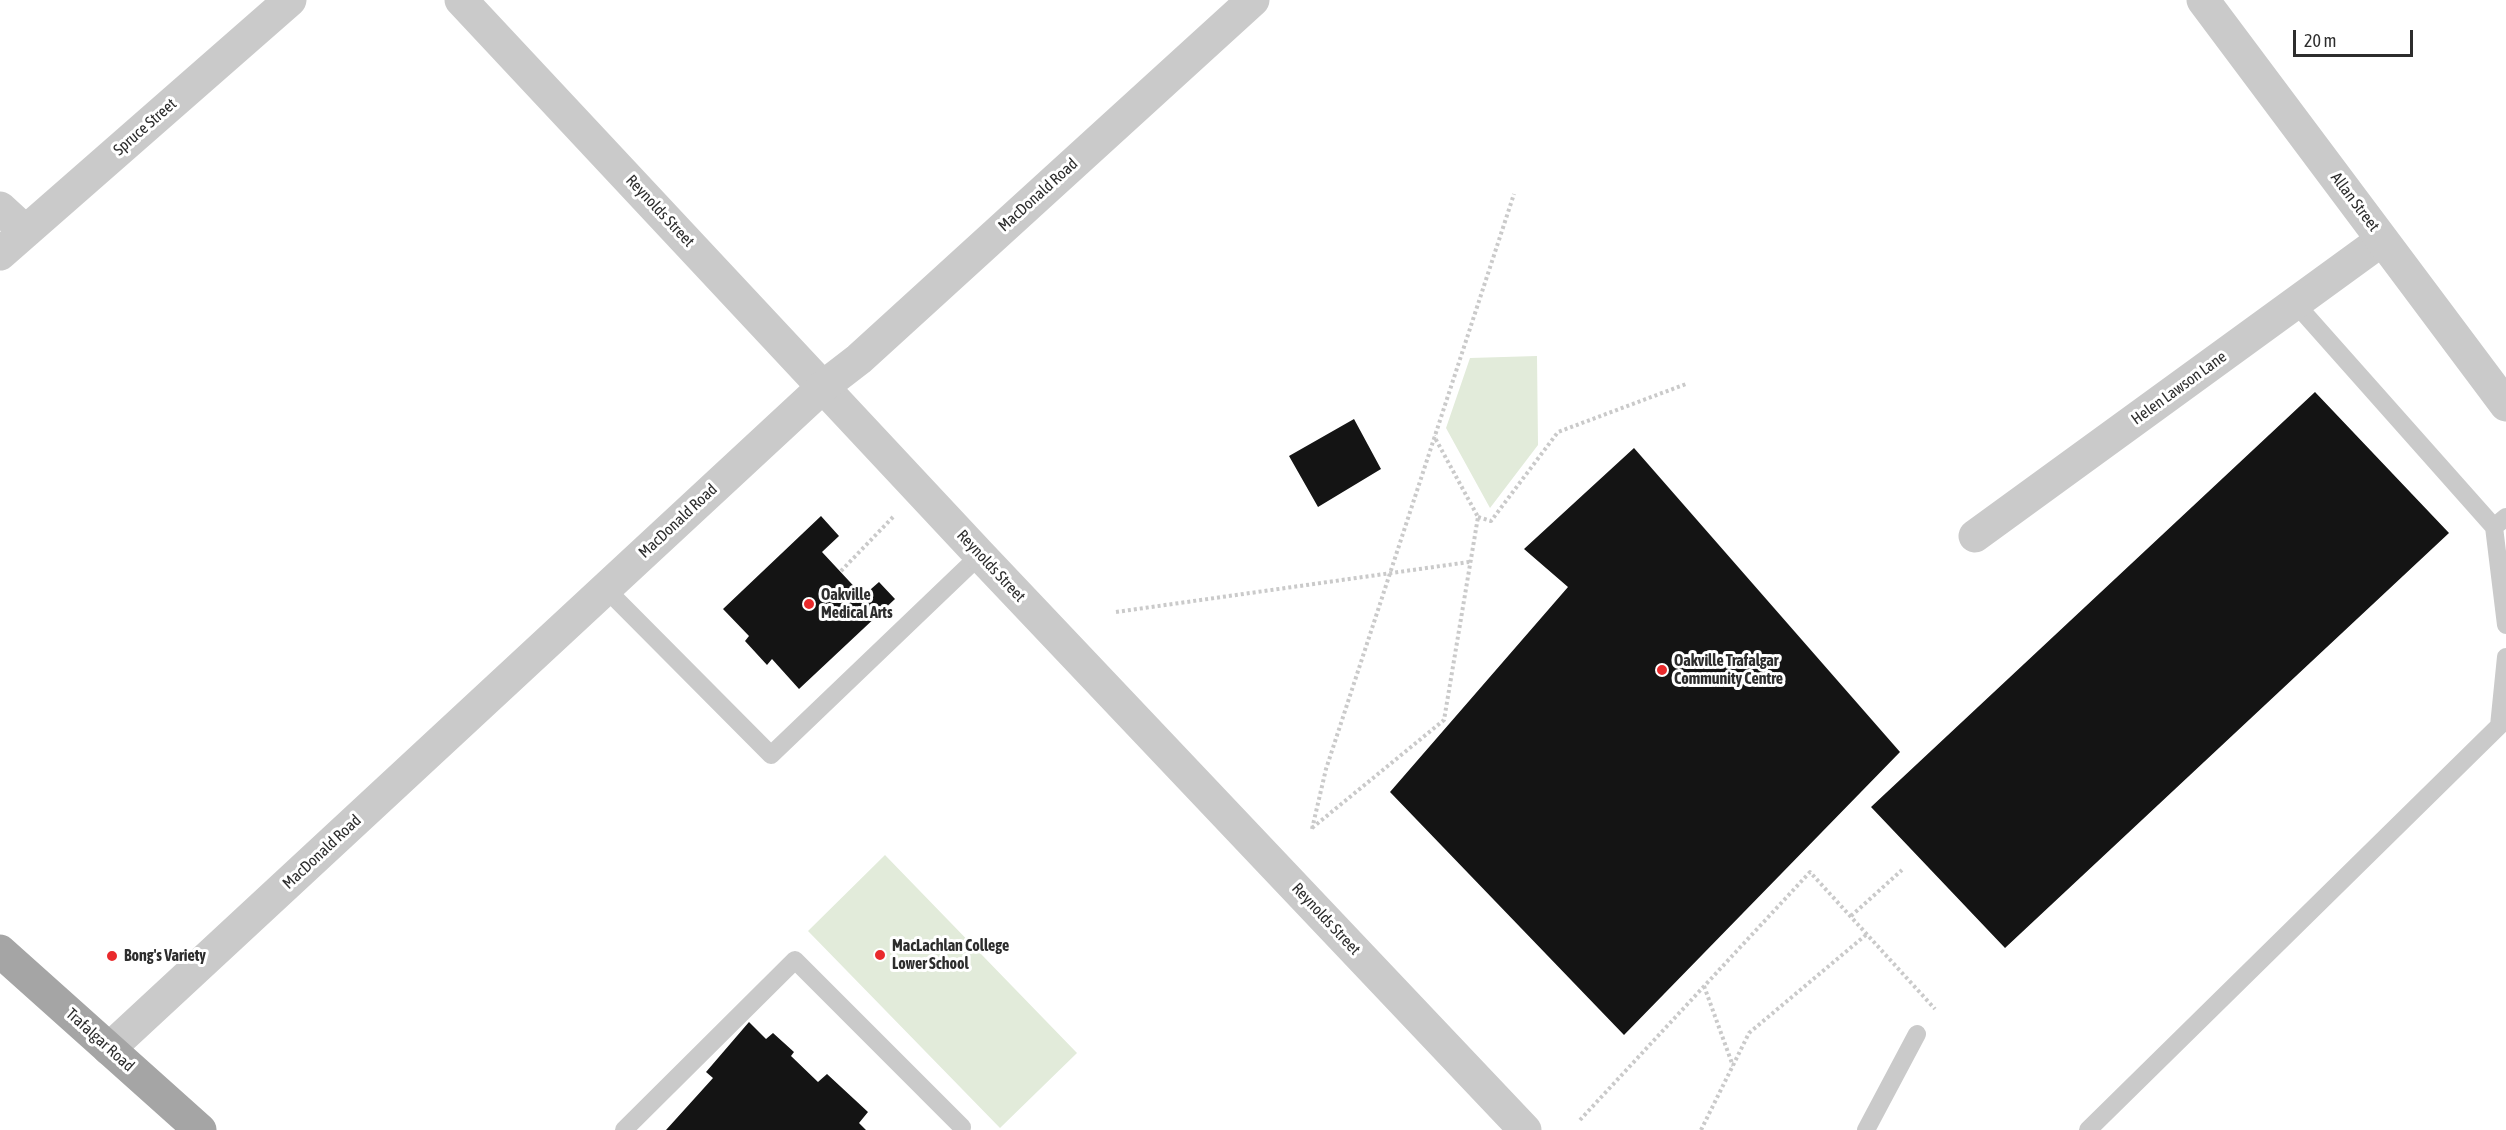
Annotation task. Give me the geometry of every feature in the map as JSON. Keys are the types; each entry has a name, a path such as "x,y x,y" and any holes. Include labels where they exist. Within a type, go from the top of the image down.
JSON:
{"main road":[{"name":"Trafalgar Road","path":"0,951 200,1130"}],"street":[{"name":"Spruce Street","path":"0,254 290,0"},
{"name":"Reynolds Street","path":"461,0 980,555 1525,1130"},
{"name":"MacDonald Road","path":"109,1048 824,386 867,351 1253,0"},
{"name":"Allan Street","path":"2203,0 2506,405"},
{"path":"0,208 25,231"},
{"name":"Helen Lawson Lane","path":"1975,536 2382,240"}],"lane":[{"path":"2295,303 2500,522 2506,625"},
{"path":"605,588 771,755 980,555"},
{"path":"2088,1130 2499,726 2506,657"},
{"path":"624,1130 795,960 962,1126"},
{"path":"1866,1130 1917,1034"}],"path":[{"path":"1434,436 1478,517 1444,720 1312,829 1326,769 1434,436 1514,194"},
{"path":"1478,517 1491,521 1558,432 1686,384"},
{"path":"841,572 920,490"},
{"path":"1116,612 1469,562"},
{"path":"1851,916 1902,870"},
{"path":"1580,1120 1810,872 1938,1011"},
{"path":"1701,1130 1749,1033 1866,934"},
{"path":"1704,987 1733,1066"}],"green space":[{"path":"1537,356 1538,445 1490,508 1446,428 1470,358"},
{"path":"885,855 1077,1053 1000,1128 808,931"}],"building":[{"path":"2315,392 2449,533 2005,948 1871,807"},
{"path":"1354,419 1381,469 1318,507 1289,456"},
{"name":"Oakville Trafalgar Community Centre","path":"1634,448 1900,752 1624,1035 1390,792 1568,587 1524,549"},
{"name":"Oakville Medical Arts","path":"821,516 839,536 822,552 863,596 879,582 895,599 799,689 772,659 767,665 745,641 749,636 723,609"},
{"path":"749,1022 766,1039 773,1033 794,1052 791,1056 818,1082 827,1074 868,1112 859,1123 866,1130 666,1130 713,1078 706,1072"}],"place":[{"name":"Oakville Medical Arts","path":"809,604"},
{"name":"Oakville Trafalgar Community Centre","path":"1662,670"},
{"name":"MacLachlan College Lower School","path":"880,955"},
{"name":"Bong's Variety","path":"112,956"}]}
